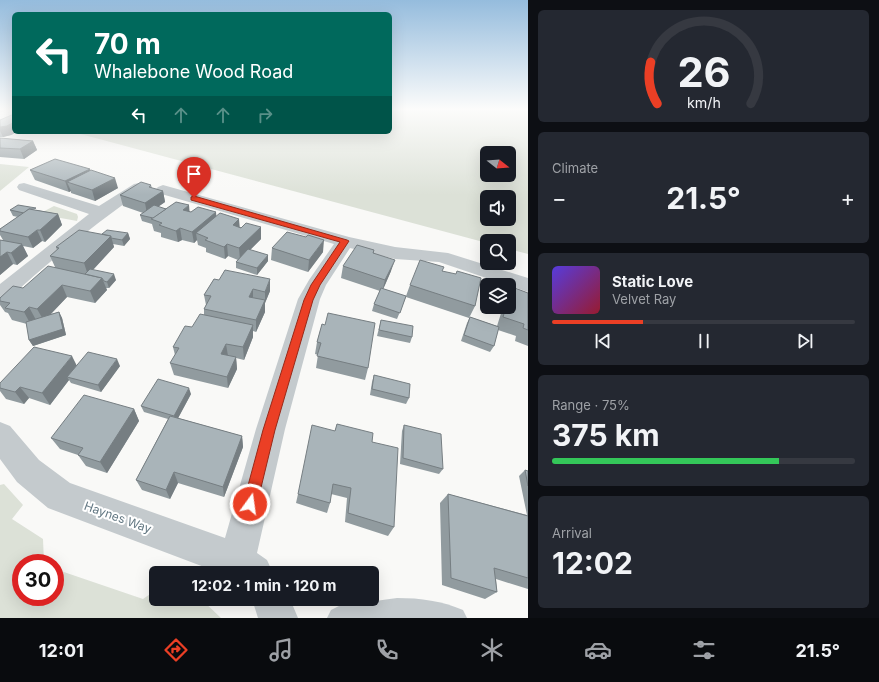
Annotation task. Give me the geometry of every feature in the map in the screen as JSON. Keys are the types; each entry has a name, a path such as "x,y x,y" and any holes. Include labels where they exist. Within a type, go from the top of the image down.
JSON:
{"street":[{"path":"24,187 100,212"},
{"path":"0,295 100,212 139,187"},
{"path":"163,190 345,241 395,253 441,257 528,285"},
{"path":"245,566 267,437 309,300 316,285 345,241"},
{"name":"Haynes Way","path":"0,436 28,471 60,496 242,566"},
{"path":"274,606 278,618"}],"lane":[{"path":"339,618 403,608 432,611 455,618"}],"shaded area":[{"path":"95,138 528,138 528,254 516,251 516,234 480,234 480,241"},
{"path":"0,164 29,167 0,191"},
{"path":"54,206 77,214 77,221 39,214"},
{"path":"4,484 23,505 12,519 43,539 44,554 12,554 12,606 64,606 64,572 143,599 149,595 149,606 208,606 221,618 0,618 0,485"}],"building":[{"path":"0,138 33,141 20,149 0,148"},
{"path":"55,159 90,169 65,181 30,170"},
{"path":"91,170 115,178 92,190 67,182"},
{"path":"141,182 151,185 149,187 163,191 145,203 120,195"},
{"path":"176,202 189,205 183,210 191,212 198,207 216,212 192,232 180,228 176,231 159,225 162,223 151,219"},
{"path":"18,205 36,208 29,209 24,213 10,210"},
{"path":"154,205 166,209 153,218 140,215"},
{"path":"29,209 58,214 40,230 37,230 28,237 0,231 0,229"},
{"path":"220,213 239,219 233,225 241,228 246,223 261,227 239,248 227,244 224,247 205,240 208,238 196,233"},
{"path":"79,230 111,236 84,263 50,256 59,248 56,247"},
{"path":"107,230 128,233 122,240 111,238 111,236 102,234"},
{"path":"287,232 306,237 308,235 324,240 309,260 272,248"},
{"path":"0,240 22,244 11,253 7,252 0,257"},
{"path":"357,245 374,250 373,253 395,260 385,280 343,266"},
{"path":"248,249 268,255 257,268 236,262"},
{"path":"420,260 444,267 442,271 456,274 457,271 481,278 475,306 410,285"},
{"path":"48,266 102,278 90,291 62,285 37,309 29,307 24,312 5,308 10,303 0,301 0,298 13,286 23,288"},
{"path":"90,269 114,274 107,282 102,278 85,274"},
{"path":"225,270 270,279 265,292 253,289 249,297 265,300 256,320 204,309 211,296 204,295 214,279 219,280"},
{"path":"381,288 406,296 400,313 374,304"},
{"path":"516,288 528,293 528,330 523,328 524,324 503,317 504,314 516,314"},
{"path":"59,312 63,329 29,340 26,322"},
{"path":"328,313 375,323 368,368 317,356 321,343 317,342 322,324 325,325"},
{"path":"200,314 253,325 243,347 226,344 221,354 236,357 227,377 170,363 179,348 173,347 185,326 192,327"},
{"path":"470,317 499,327 494,346 464,335"},
{"path":"381,320 413,326 412,337 379,330"},
{"path":"34,347 72,356 42,393 20,387 15,392 0,388 0,383"},
{"path":"88,352 117,359 98,385 67,377"},
{"path":"374,375 410,384 409,398 372,389"},
{"path":"158,379 189,388 174,416 141,406"},
{"path":"84,395 134,409 100,462 78,455 83,448 51,438"},
{"path":"170,416 242,436 223,487 174,472 166,490 136,480"},
{"path":"337,424 373,433 372,442 398,448 394,527 348,513 351,488 333,484 330,503 298,494 312,425 335,431"},
{"path":"404,425 441,434 443,469 403,458"},
{"path":"525,470 528,471 528,486"},
{"path":"448,494 528,516 528,578 494,568 497,592 451,578"}],"route":[{"path":"194,198 345,241 316,285 309,300 269,430 250,504"}]}
